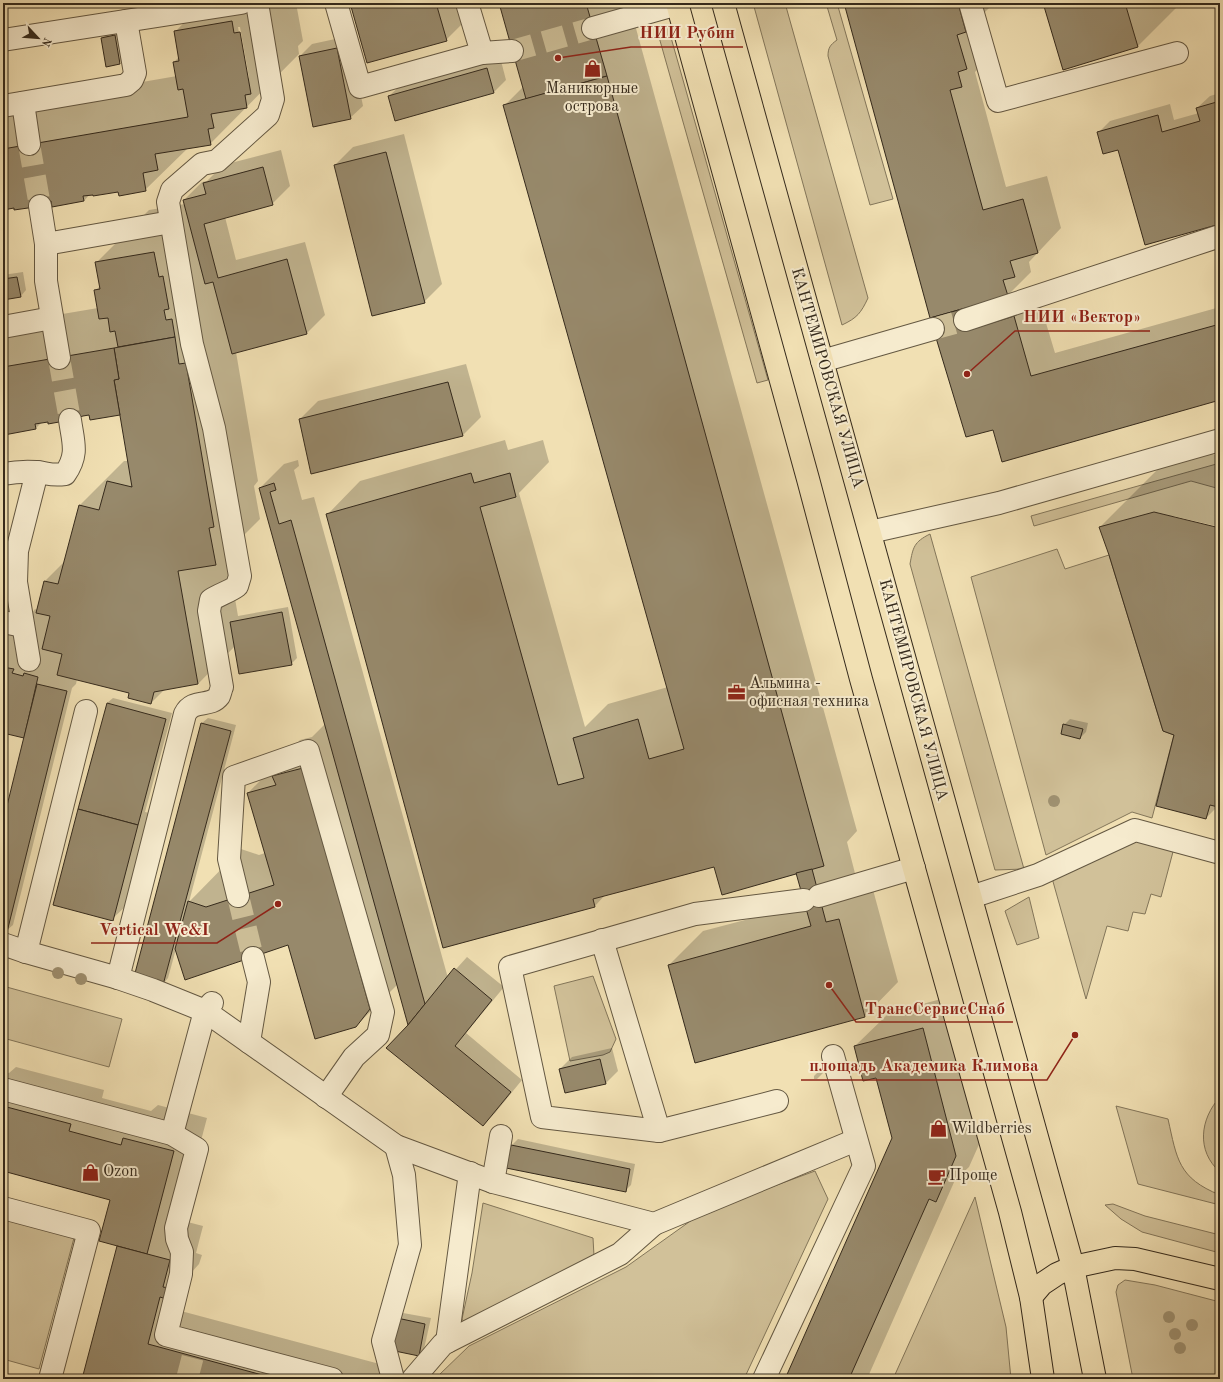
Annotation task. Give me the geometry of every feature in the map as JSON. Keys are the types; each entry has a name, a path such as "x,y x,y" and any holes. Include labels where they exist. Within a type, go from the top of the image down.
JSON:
{"main road":[{"name":"КАНТЕМИРОВСКАЯ УЛИЦА","path":"723,3 1073,1267 1095,1379"},
{"path":"678,4 861,679 1010,1212 1031,1297 1043,1379"},
{"path":"1031,1297 1042,1284 1057,1274 1073,1267 1115,1258 1135,1258 1220,1280"}],"street":[{"path":"3,40 241,3"},
{"path":"118,978 188,708 193,705 211,702 219,696 222,687 209,611 211,600 221,593 228,592 237,586 240,576 214,428 192,344 168,202 172,190 202,164 217,161 268,115 273,99 257,3"},
{"path":"336,3 360,88 482,53 512,51"},
{"path":"467,3 482,53"},
{"path":"970,3 998,101 1177,53"},
{"path":"593,28 678,4"},
{"path":"29,144 13,105 126,85 132,80 135,73 126,21"},
{"path":"40,206 46,244 46,281 59,358"},
{"path":"46,244 171,222"},
{"path":"965,320 1220,236"},
{"path":"3,327 52,318"},
{"path":"822,361 933,329"},
{"path":"3,474 37,472 53,476 65,474 71,465 75,449 70,420"},
{"path":"870,532 999,503 1220,440"},
{"path":"29,660 13,624 17,551 37,472"},
{"path":"26,952 86,711"},
{"path":"238,896 229,859 234,777 308,751 383,1012 378,1035 354,1057 326,1097"},
{"path":"971,897 1038,875 1134,830 1220,853"},
{"path":"777,1101 659,1131 542,1117 510,967 695,914 811,898 914,868"},
{"path":"602,940 659,1131"},
{"path":"3,944 118,978 208,1007 249,1042 396,1146 493,1182 654,1224"},
{"path":"249,1042 259,982 253,958"},
{"path":"172,1134 208,1007"},
{"path":"764,1379 864,1166 833,1056"},
{"path":"3,1089 172,1134 197,1148 176,1228 177,1239 182,1252 181,1274 166,1335 195,1350 230,1359 332,1379"},
{"path":"493,1182 501,1136"},
{"path":"413,1379 443,1344 620,1254 654,1224 856,1140"},
{"path":"393,1379 383,1342 410,1245 404,1175 396,1146"},
{"path":"447,1342 470,1173"},
{"path":"3,1208 89,1231 50,1379"}],"shaded area":[{"path":"753,3 785,3 868,298 858,314 842,325"},
{"path":"826,3 837,3 893,199 870,205 828,56 830,47 837,40"},
{"path":"668,27 768,380 757,383 657,30"},
{"path":"1220,463 1220,489 1191,481 1034,526 1031,516"},
{"path":"930,534 1024,869 995,870 910,564 912,553 917,543"},
{"path":"1057,549 1065,569 1109,555 1163,731 1174,735 1152,818 1132,812 1046,855 971,577"},
{"path":"1137,838 1174,848 1161,897 1151,894 1145,914 1133,912 1128,931 1107,926 1086,999 1052,878"},
{"path":"1029,897 1039,938 1017,945 1005,911"},
{"path":"593,976 616,1039 610,1052 603,1055 570,1061 554,986"},
{"path":"3,986 122,1019 109,1067 3,1038"},
{"path":"1220,1097 1220,1172 1212,1164 1207,1155 1204,1145 1204,1135 1208,1115"},
{"path":"1116,1106 1168,1119 1177,1156 1182,1166 1195,1182 1220,1195 1220,1205 1138,1184"},
{"path":"815,1171 828,1199 744,1379 439,1379 439,1375 469,1346 626,1267 703,1212"},
{"path":"975,1197 1006,1327 1011,1379 893,1379"},
{"path":"483,1203 593,1238 594,1256 465,1324 462,1319 472,1273"},
{"path":"1113,1204 1145,1216 1220,1235 1220,1253 1142,1232 1121,1219 1105,1205"},
{"path":"3,1219 74,1238 39,1369 3,1359"},
{"path":"1125,1280 1155,1285 1220,1302 1220,1379 1133,1379 1116,1292 1118,1285"}],"building":[{"path":"350,3 436,3 447,41 367,63"},
{"path":"499,3 586,3 607,76 526,99"},
{"path":"844,3 958,3 966,32 957,35 967,69 958,72 962,87 950,90 983,210 1023,199 1038,253 1010,261 1015,277 1003,280 1008,296 930,318"},
{"path":"1043,3 1125,3 1138,47 1063,70"},
{"path":"232,21 234,33 240,32 251,94 245,95 247,108 211,114 214,128 208,129 211,145 155,154 158,170 143,173 146,191 119,196 118,192 83,196 84,201 52,207 51,201 41,203 42,206 3,210 3,149 188,117 183,89 178,90 173,62 179,61 174,31"},
{"path":"115,35 120,64 106,67 101,38"},
{"path":"337,48 351,119 313,127 299,56"},
{"path":"487,68 494,93 395,121 388,96"},
{"path":"607,76 824,866 722,895 714,867 593,899 595,907 443,948 326,514 471,473 474,483 510,473 516,497 480,507 558,785 584,778 573,738 638,719 649,759 684,749 503,105"},
{"path":"1220,101 1220,224 1145,245 1118,150 1103,154 1097,132 1158,115 1162,132 1200,121 1196,108"},
{"path":"386,152 425,303 372,316 334,165"},
{"path":"263,167 273,205 204,224 218,278 287,259 307,334 232,354 213,282 205,284 183,200 206,194 203,183"},
{"path":"154,252 159,277 163,276 169,309 164,310 166,320 172,319 175,337 118,347 115,331 110,332 108,318 99,319 94,290 100,289 95,262"},
{"path":"17,277 21,297 3,300 3,279"},
{"path":"962,309 969,330 1014,316 1031,376 1220,324 1220,400 1002,462 993,430 966,437 930,318"},
{"path":"175,337 179,364 186,363 214,527 209,528 216,565 178,571 198,684 154,692 151,704 128,698 129,693 57,675 62,654 42,649 50,616 36,613 44,581 58,584 79,505 99,510 107,481 132,487 114,380 119,379 114,348"},
{"path":"114,348 119,379 114,380 120,415 90,420 89,415 48,424 48,422 35,424 36,429 4,435 3,367"},
{"path":"448,382 463,436 311,474 299,419"},
{"path":"274,483 276,490 270,492 279,524 291,520 425,1004 408,1025 259,488"},
{"path":"1154,512 1220,528 1220,799 1218,807 1210,805 1206,819 1156,806 1174,735 1163,731 1099,527"},
{"path":"282,612 292,665 239,674 230,622"},
{"path":"3,667 14,669 12,673 23,676 24,673 38,677 24,738 3,733"},
{"path":"37,684 67,691 7,932 3,931 3,822"},
{"path":"107,703 166,719 138,825 78,809"},
{"path":"201,723 231,731 163,985 134,977"},
{"path":"1063,724 1083,729 1080,739 1061,734"},
{"path":"303,768 370,1009 356,1027 315,1039 288,945 185,980 175,949 188,901 206,907 274,885 247,793 276,785 272,776"},
{"path":"78,809 138,825 113,921 53,905"},
{"path":"812,869 826,922 839,919 865,1017 695,1063 668,965 811,926 796,873"},
{"path":"454,968 492,1000 455,1046 511,1092 483,1126 386,1048 408,1025"},
{"path":"923,1028 956,1156 936,1202 929,1199 849,1379 785,1379 892,1138 876,1078 863,1081 854,1046"},
{"path":"600,1059 606,1084 565,1093 559,1069"},
{"path":"3,1106 71,1124 69,1131 121,1145 123,1138 174,1151 147,1254 99,1241 110,1200 3,1171"},
{"path":"511,1145 630,1169 626,1192 506,1168"},
{"path":"117,1246 170,1260 163,1287 169,1288 166,1299 160,1297 148,1344 277,1379 82,1379"},
{"path":"397,1318 425,1324 419,1356 390,1350"}],"tunnel":[{"path":"512,51 593,28"},
{"path":"29,144 40,206"},
{"path":"933,329 965,320"},
{"path":"59,358 70,420"},
{"path":"238,896 253,958"},
{"path":"187,1379 193,1356"}],"place":[{"name":"НИИ Рубин","path":"558,58"},
{"name":"Маникюрные острова","path":"592,68"},
{"name":"НИИ «Вектор»","path":"967,374"},
{"name":"Альмина - офисная техника","path":"736,693"},
{"name":"Vertical We&I","path":"278,904"},
{"name":"ТрансСервисСнаб","path":"829,985"},
{"name":"площадь Академика Климова","path":"1075,1035"},
{"name":"Wildberries","path":"938,1129"},
{"name":"Ozon","path":"90,1172"},
{"name":"Проще","path":"936,1176"}]}
